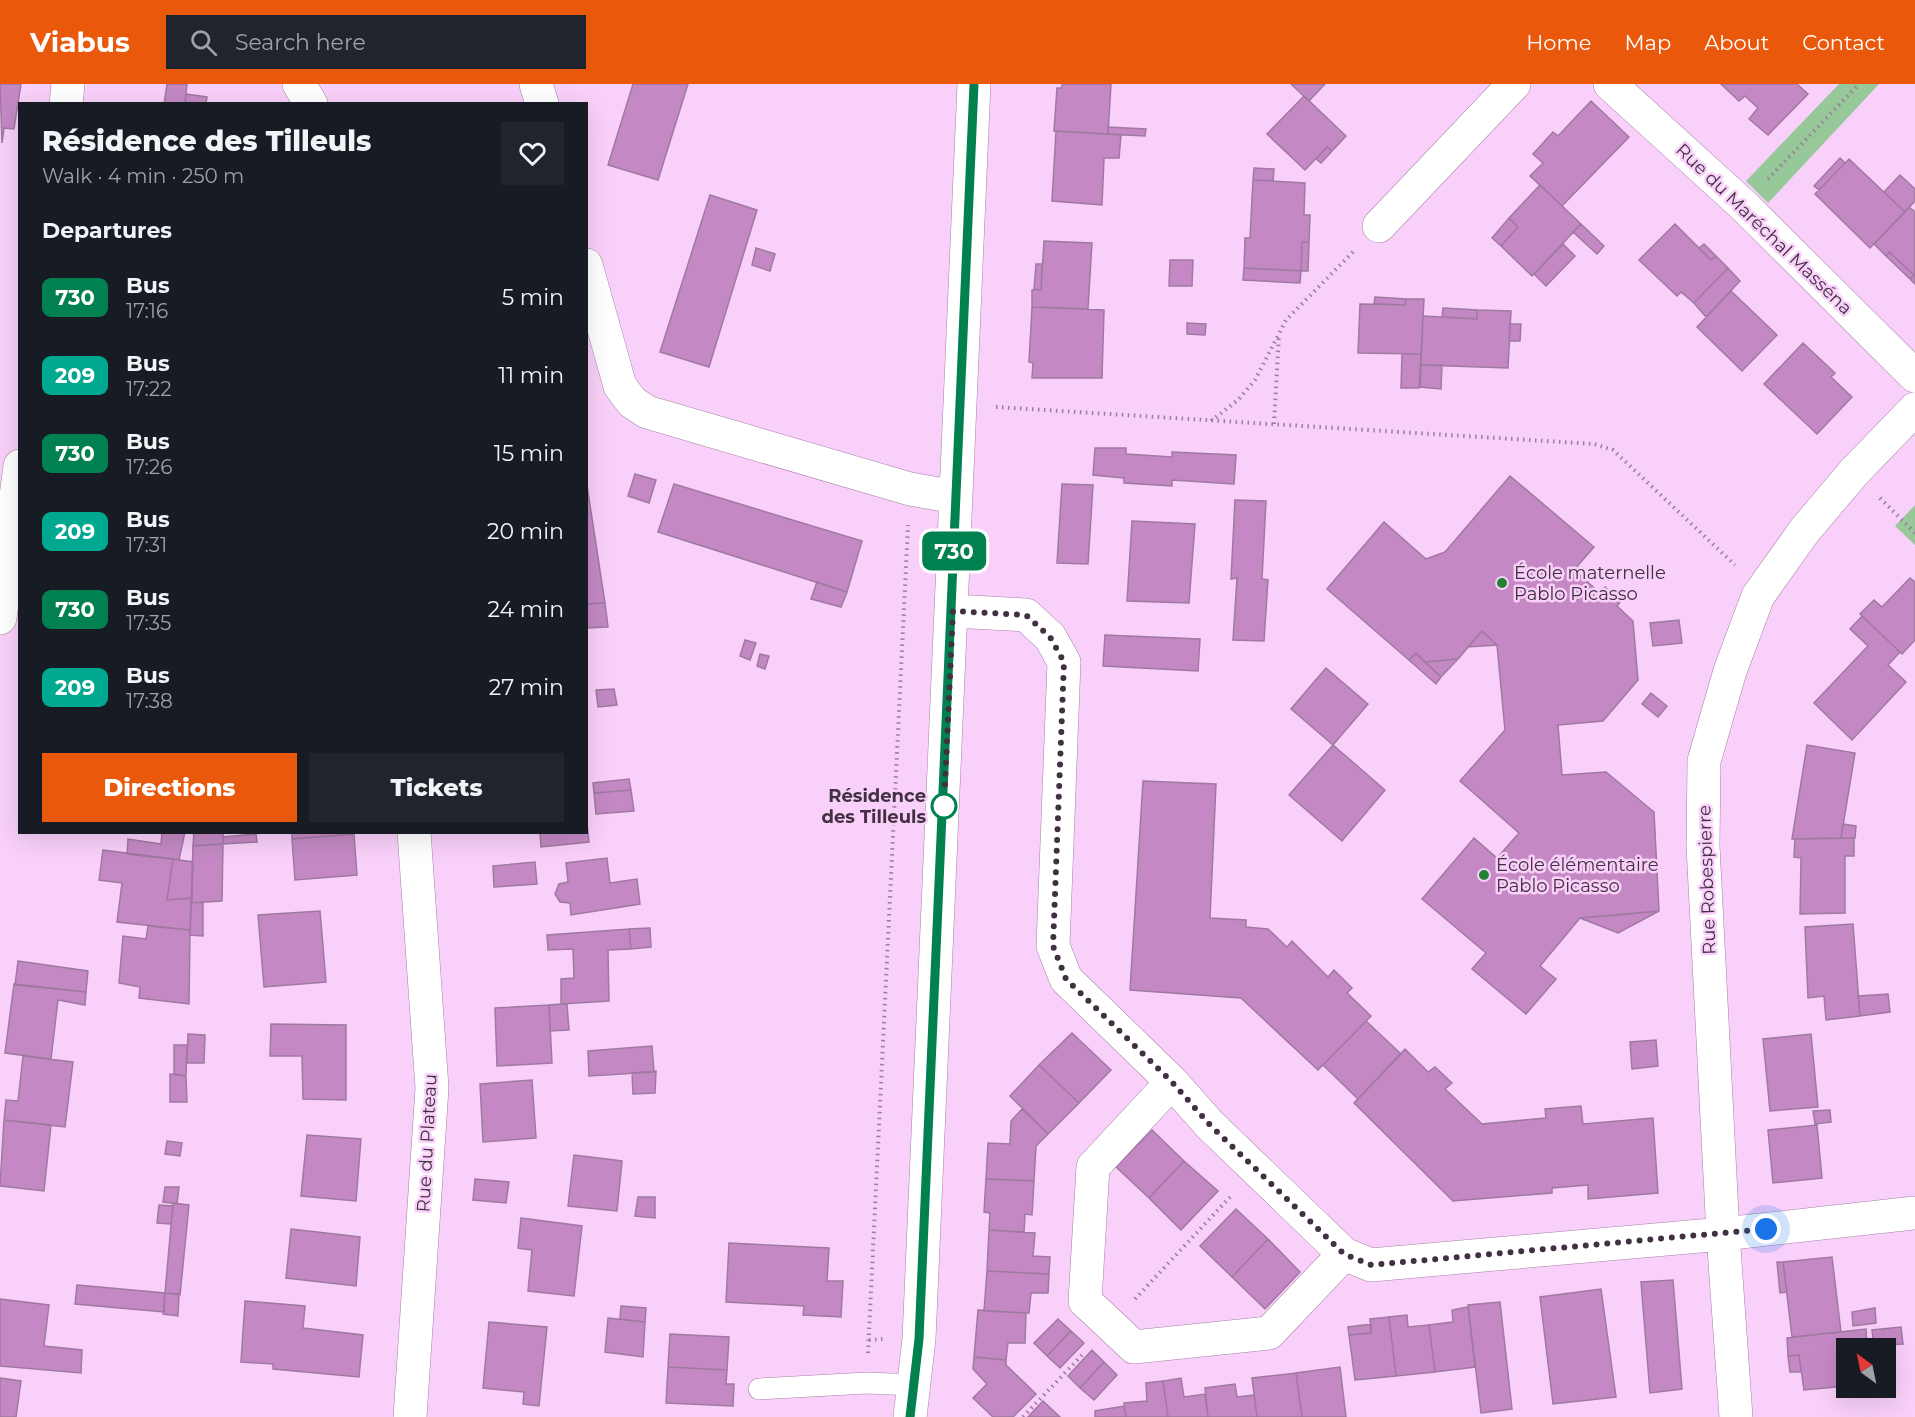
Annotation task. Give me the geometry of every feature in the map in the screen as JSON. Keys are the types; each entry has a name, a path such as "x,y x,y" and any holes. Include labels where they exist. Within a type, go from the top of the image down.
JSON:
{"street":[{"path":"66,102 68,84"},
{"path":"299,84 310,102"},
{"path":"536,84 541,102"},
{"path":"915,1404 953,611 958,405 974,84"},
{"path":"1378,226 1514,84"},
{"name":"Rue du Maréchal Masséna","path":"1610,84 1743,205 1915,376"},
{"path":"588,272 620,386 632,402 647,412 910,489 956,497"},
{"name":"Rue Robespierre","path":"1736,1417 1723,1234 1703,846 1704,760 1730,671 1758,596 1804,530 1854,472 1915,409"},
{"path":"0,618 18,481"},
{"path":"953,611 1026,615 1050,637 1064,662 1053,946 1066,979 1172,1082 1210,1125 1344,1254 1371,1265 1723,1234 1915,1213"},
{"name":"Rue du Plateau","path":"410,1417 432,1088 414,834"},
{"path":"1172,1082 1093,1167 1085,1301 1134,1347 1269,1333 1344,1254"}],"lane":[{"path":"759,1389 867,1383 915,1404"}],"path":[{"path":"1743,205 1859,84"},
{"path":"1211,421 1238,400 1255,380 1286,320 1378,226"},
{"path":"1274,424 1280,330"},
{"path":"958,405 1594,444 1613,450 1739,568"},
{"path":"1854,472 1915,533"},
{"path":"867,1383 910,489"},
{"path":"1023,1417 1256,1169"}],"green space":[{"path":"1839,84 1879,84 1768,203 1746,181"},
{"path":"1915,505 1915,545 1895,526"}],"building":[{"path":"0,84 21,84 14,129 4,128 2,143"},
{"path":"167,84 187,84 185,102 164,102"},
{"path":"633,84 688,84 658,180 608,165"},
{"path":"1062,84 1111,84 1108,134 1054,131 1057,88 1062,88"},
{"path":"1291,84 1325,84 1309,101"},
{"path":"1721,84 1797,84 1808,94 1768,135 1749,119 1758,108 1745,96 1739,101"},
{"path":"186,94 207,97 206,102 185,102"},
{"path":"1304,96 1346,136 1332,151 1327,147 1305,170 1267,134"},
{"path":"1591,101 1629,137 1562,206 1530,176 1543,163 1533,154 1553,132 1558,136"},
{"path":"1108,127 1146,129 1145,136 1108,134"},
{"path":"1056,131 1121,135 1119,158 1104,158 1102,205 1052,201"},
{"path":"1327,147 1332,151 1321,163 1316,159"},
{"path":"1840,158 1845,163 1819,190 1814,186"},
{"path":"1849,159 1905,212 1870,248 1815,194"},
{"path":"1254,168 1274,169 1273,181 1253,180"},
{"path":"1900,175 1915,189 1915,201 1905,212 1884,192"},
{"path":"1253,180 1305,183 1304,215 1310,215 1309,242 1302,242 1301,271 1244,268 1245,238 1250,238"},
{"path":"1540,185 1581,224 1532,276 1501,246 1518,227 1509,218"},
{"path":"710,195 757,210 709,367 660,352"},
{"path":"1909,207 1915,212 1915,284 1910,279 1914,275 1889,252 1886,256 1874,244"},
{"path":"1509,218 1518,227 1501,246 1492,238"},
{"path":"1581,224 1604,246 1597,254 1573,232"},
{"path":"1675,224 1711,260 1716,256 1728,268 1694,303 1681,292 1677,296 1639,260"},
{"path":"1044,241 1092,243 1088,309 1032,307 1032,290 1041,290"},
{"path":"1302,242 1309,242 1308,271 1301,271"},
{"path":"1563,244 1575,256 1546,286 1534,274"},
{"path":"1704,244 1716,256 1711,260 1699,248"},
{"path":"756,248 775,254 770,271 752,265"},
{"path":"1889,252 1914,275 1910,279 1886,256"},
{"path":"1170,260 1193,260 1192,286 1169,286"},
{"path":"1036,264 1042,264 1041,290 1034,289"},
{"path":"1244,268 1301,271 1300,283 1243,280"},
{"path":"1728,268 1740,281 1706,317 1694,303"},
{"path":"1731,291 1777,335 1742,371 1697,327"},
{"path":"1375,297 1406,299 1405,305 1374,304"},
{"path":"1406,299 1424,299 1421,354 1358,353 1360,304 1405,305"},
{"path":"1032,307 1104,310 1102,378 1032,378 1033,363 1029,362"},
{"path":"1443,308 1477,310 1477,319 1442,317"},
{"path":"1477,310 1511,311 1508,368 1421,365 1423,316 1477,319"},
{"path":"1187,323 1206,324 1205,335 1187,334"},
{"path":"1510,324 1521,324 1520,341 1509,341"},
{"path":"1803,343 1835,373 1831,377 1852,397 1817,434 1764,384"},
{"path":"1402,354 1421,354 1419,388 1401,388"},
{"path":"1421,365 1442,365 1441,389 1420,387"},
{"path":"1095,448 1126,448 1126,454 1172,457 1172,452 1236,455 1234,484 1172,480 1172,486 1124,483 1124,478 1093,475"},
{"path":"635,474 656,480 649,503 628,496"},
{"path":"1510,476 1594,547 1574,570 1600,593 1605,587 1621,601 1617,606 1633,621 1638,680 1603,721 1558,725 1562,775 1606,772 1654,812 1659,911 1580,918 1540,966 1556,979 1526,1014 1472,969 1486,953 1422,899 1474,838 1497,858 1519,833 1460,781 1505,730 1497,645 1482,631 1458,659 1425,662 1416,653 1409,660 1327,589 1384,522 1426,559 1445,552"},
{"path":"674,484 862,541 847,592 658,532"},
{"path":"1062,484 1093,485 1088,564 1057,563"},
{"path":"588,492 605,603 588,604"},
{"path":"1235,500 1266,501 1262,579 1268,580 1264,641 1233,640 1237,578 1231,579"},
{"path":"1132,521 1195,524 1189,603 1127,601"},
{"path":"1910,578 1915,582 1915,640 1902,654 1860,614 1874,600 1882,607"},
{"path":"817,582 847,592 841,607 811,599"},
{"path":"605,603 608,627 588,628 588,604"},
{"path":"1862,616 1900,652 1888,665 1906,682 1852,740 1814,703 1868,646 1850,629"},
{"path":"1679,620 1682,643 1653,646 1650,623"},
{"path":"1482,631 1497,645 1468,647"},
{"path":"1105,635 1200,639 1198,671 1103,666"},
{"path":"745,640 756,643 750,660 740,656"},
{"path":"1416,653 1441,677 1436,684 1409,660"},
{"path":"760,654 769,656 765,669 757,666"},
{"path":"1458,659 1441,677 1425,662"},
{"path":"1326,668 1368,704 1333,745 1291,709"},
{"path":"614,689 617,705 598,707 596,690"},
{"path":"1651,693 1667,706 1658,717 1642,704"},
{"path":"1333,745 1385,790 1342,841 1289,795"},
{"path":"1807,745 1855,753 1841,838 1792,839"},
{"path":"629,779 631,790 594,793 593,783"},
{"path":"1143,781 1216,784 1210,918 1246,920 1246,927 1268,929 1287,947 1292,941 1328,977 1334,970 1352,988 1347,993 1371,1016 1318,1070 1241,998 1130,990"},
{"path":"631,790 634,811 596,814 594,793"},
{"path":"1843,824 1856,826 1855,838 1841,838"},
{"path":"588,833 589,842 541,847 540,834"},
{"path":"162,834 185,834 179,860 127,854 128,839 161,844"},
{"path":"194,834 223,834 223,844 193,846"},
{"path":"256,834 257,842 223,844 223,837"},
{"path":"292,834 354,834 292,839"},
{"path":"354,834 357,875 295,880 292,839"},
{"path":"1854,838 1854,856 1845,856 1845,913 1800,914 1801,858 1794,857 1795,839"},
{"path":"223,844 222,901 191,903 193,846"},
{"path":"103,850 173,859 167,900 192,898 190,930 117,922 122,883 99,880"},
{"path":"607,858 610,883 637,879 640,904 571,915 570,903 560,902 555,894 559,884 568,882 566,863"},
{"path":"173,859 193,862 192,898 167,900"},
{"path":"535,862 537,884 494,887 493,866"},
{"path":"203,902 203,936 190,935 191,903"},
{"path":"320,911 326,982 264,987 258,915"},
{"path":"1659,911 1618,933 1580,918 1640,913"},
{"path":"1853,924 1860,1016 1826,1020 1824,996 1808,998 1805,927"},
{"path":"148,926 190,930 189,1004 139,998 140,987 119,983 123,936 146,939"},
{"path":"650,928 651,947 631,949 629,929"},
{"path":"629,929 631,949 608,950 609,1001 561,1004 561,979 574,978 573,949 548,950 547,935"},
{"path":"18,961 88,971 86,992 15,985"},
{"path":"14,984 86,992 85,1005 58,1000 51,1059 5,1053"},
{"path":"1888,994 1890,1012 1860,1016 1858,996"},
{"path":"567,1004 569,1030 550,1031 549,1005"},
{"path":"549,1005 552,1063 497,1066 495,1008"},
{"path":"1366,1021 1401,1054 1358,1099 1323,1065"},
{"path":"271,1024 346,1025 346,1100 303,1099 302,1056 270,1056"},
{"path":"1072,1033 1111,1070 1079,1103 1039,1065"},
{"path":"188,1034 205,1035 204,1063 187,1063"},
{"path":"1811,1034 1818,1107 1770,1111 1763,1039"},
{"path":"1656,1040 1658,1066 1632,1069 1630,1042"},
{"path":"174,1045 187,1045 186,1076 174,1074"},
{"path":"652,1046 654,1072 589,1076 588,1051"},
{"path":"1405,1049 1428,1072 1435,1067 1452,1083 1445,1089 1482,1124 1546,1118 1545,1109 1581,1106 1583,1124 1653,1118 1658,1193 1588,1199 1588,1185 1552,1188 1552,1193 1453,1201 1354,1103"},
{"path":"23,1056 73,1062 65,1127 4,1120 6,1100 18,1101"},
{"path":"1039,1065 1079,1103 1048,1134 1010,1096"},
{"path":"656,1071 655,1093 633,1094 632,1073"},
{"path":"170,1074 186,1076 187,1102 170,1102"},
{"path":"532,1080 536,1138 483,1142 480,1084"},
{"path":"1022,1109 1048,1134 1036,1146 1034,1181 986,1179 988,1143 1010,1144 1011,1121"},
{"path":"1830,1110 1831,1122 1815,1124 1813,1111"},
{"path":"4,1120 51,1125 44,1191 0,1186"},
{"path":"1817,1125 1822,1178 1773,1183 1768,1130"},
{"path":"1152,1130 1184,1161 1149,1198 1116,1167"},
{"path":"307,1135 361,1139 356,1201 301,1196"},
{"path":"167,1141 182,1143 180,1156 165,1154"},
{"path":"574,1155 622,1161 617,1211 568,1206"},
{"path":"1184,1161 1218,1191 1181,1230 1149,1198"},
{"path":"475,1179 509,1182 506,1203 473,1200"},
{"path":"986,1179 1034,1181 1032,1215 1025,1214 1024,1232 989,1230 990,1213 984,1212"},
{"path":"165,1187 179,1187 177,1204 163,1202"},
{"path":"638,1197 655,1197 655,1218 635,1216"},
{"path":"173,1203 189,1205 180,1295 165,1293"},
{"path":"159,1205 173,1206 171,1224 157,1223"},
{"path":"1236,1209 1268,1239 1232,1277 1200,1246"},
{"path":"521,1218 582,1226 574,1296 528,1291 532,1250 518,1248"},
{"path":"291,1229 360,1237 356,1286 286,1278"},
{"path":"989,1230 1035,1233 1033,1256 1050,1257 1049,1274 987,1271"},
{"path":"1268,1239 1300,1272 1265,1309 1232,1277"},
{"path":"729,1243 829,1248 827,1281 843,1281 841,1317 803,1315 804,1306 726,1302"},
{"path":"1832,1257 1841,1332 1792,1337 1783,1262"},
{"path":"1777,1262 1783,1262 1787,1292 1780,1293"},
{"path":"987,1271 1049,1274 1048,1293 1031,1293 1029,1313 984,1311"},
{"path":"1673,1280 1682,1389 1650,1393 1641,1282"},
{"path":"77,1285 165,1293 164,1312 75,1304"},
{"path":"1601,1289 1616,1397 1553,1404 1540,1297"},
{"path":"165,1293 179,1294 178,1316 163,1314"},
{"path":"0,1299 49,1305 44,1346 82,1350 81,1373 0,1366"},
{"path":"245,1301 305,1306 303,1328 363,1335 359,1377 273,1369 273,1364 241,1362"},
{"path":"1500,1302 1512,1409 1481,1413 1468,1305"},
{"path":"621,1306 646,1308 645,1322 620,1319"},
{"path":"1468,1307 1475,1367 1435,1372 1429,1325 1453,1322 1452,1310"},
{"path":"1875,1308 1876,1323 1853,1326 1852,1312"},
{"path":"978,1310 1026,1313 1025,1343 1008,1343 1006,1360 974,1357"},
{"path":"1407,1315 1408,1327 1429,1325 1435,1372 1396,1376 1389,1317"},
{"path":"1389,1317 1396,1376 1355,1380 1349,1335 1371,1333 1370,1319"},
{"path":"608,1318 645,1322 643,1357 605,1352"},
{"path":"1058,1319 1071,1331 1047,1356 1034,1343"},
{"path":"489,1322 547,1327 539,1406 523,1404 524,1392 483,1388"},
{"path":"1371,1324 1371,1333 1349,1335 1348,1327"},
{"path":"1901,1327 1903,1344 1896,1344 1896,1338 1873,1338 1872,1330"},
{"path":"1866,1329 1866,1338 1836,1338 1836,1387 1804,1390 1799,1355 1788,1356 1787,1338"},
{"path":"1071,1331 1084,1343 1060,1368 1047,1356"},
{"path":"670,1334 729,1337 727,1370 668,1367"},
{"path":"1092,1350 1104,1362 1080,1388 1068,1376"},
{"path":"1799,1355 1801,1372 1790,1372 1788,1356"},
{"path":"974,1357 1006,1360 1006,1365 1036,1394 1013,1417 993,1417 973,1398 987,1384 973,1369"},
{"path":"1104,1362 1117,1375 1094,1400 1080,1388"},
{"path":"668,1367 727,1370 726,1384 734,1384 733,1406 666,1403"},
{"path":"1340,1367 1346,1417 1302,1417 1296,1373"},
{"path":"1296,1373 1302,1417 1257,1417 1252,1378"},
{"path":"0,1378 21,1381 16,1417 0,1417"},
{"path":"1181,1378 1184,1397 1205,1394 1208,1417 1168,1417 1163,1381"},
{"path":"1163,1381 1168,1417 1126,1417 1124,1403 1147,1401 1146,1383"},
{"path":"1235,1384 1237,1397 1254,1395 1257,1417 1208,1417 1205,1388"},
{"path":"1043,1401 1060,1417 1028,1417"},
{"path":"1124,1406 1126,1417 1095,1417 1095,1411"}],"bus line":[{"name":"730","path":"910,1417 919,1339 953,611 958,405 974,84"}],"place":[{"name":"École maternelle Pablo Picasso","path":"1502,583"},
{"name":"Résidence des Tilleuls","path":"944,806"},
{"name":"École élémentaire Pablo Picasso","path":"1484,875"}],"route":[{"path":"944,806 953,611 1026,615 1050,637 1064,662 1053,946 1066,979 1172,1082 1210,1125 1344,1254 1371,1265 1766,1229"}]}
